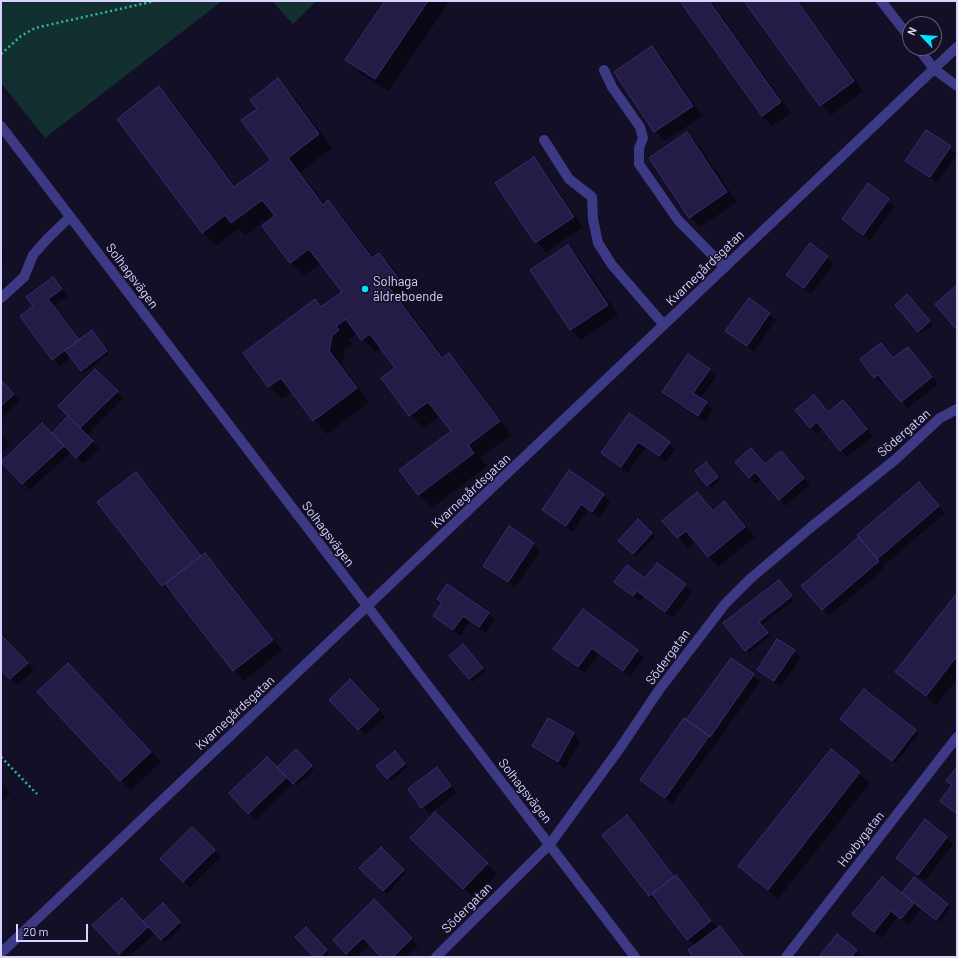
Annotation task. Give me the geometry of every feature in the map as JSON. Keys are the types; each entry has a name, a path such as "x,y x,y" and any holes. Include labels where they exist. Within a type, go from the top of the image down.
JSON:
{"street":[{"path":"881,1 902,28"},
{"name":"Kvarnegårdsgatan","path":"1,953 957,48"},
{"path":"924,56 934,69 957,86"},
{"path":"604,70 612,87 640,127 643,138 640,148 639,164 678,220 724,267"},
{"name":"Solhagsvägen","path":"1,126 635,957"},
{"path":"544,140 570,179 592,197 598,243 612,265 664,325"},
{"path":"1,298 24,277 33,256 48,238 70,217"},
{"name":"Södergatan","path":"436,957 550,844 620,748 659,690 725,604 750,579 810,528 896,459 940,418 957,409"},
{"name":"Hovbygatan","path":"786,957 957,737"}],"path":[{"path":"1,54 21,36 35,28 155,1"},
{"path":"1,756 37,794"}],"green space":[{"path":"1,1 222,1 45,138 1,83"},
{"path":"272,1 316,1 293,24"}],"building":[{"path":"385,1 428,1 375,79 345,60"},
{"path":"680,1 709,1 781,102 762,116"},
{"path":"744,1 797,1 854,81 820,106"},
{"path":"652,46 693,106 654,132 614,72"},
{"name":"Solhaga äldreboende","path":"278,78 319,134 288,158 323,205 328,200 372,258 379,253 398,278 388,286 442,358 449,353 500,421 468,445 474,453 418,495 399,470 451,431 428,402 409,416 381,378 395,368 370,334 361,340 346,319 336,326 339,330 332,336 329,351 357,388 313,421 281,378 268,387 243,353 315,299 321,307 342,292 309,249 290,263 262,226 275,216 262,200 231,223 225,215 202,233 117,119 159,86 234,187 271,160 241,120 257,109 250,100"},
{"path":"926,130 951,146 930,177 905,161"},
{"path":"687,132 727,192 689,218 649,158"},
{"path":"534,157 574,217 535,243 495,183"},
{"path":"868,183 889,199 863,235 842,219"},
{"path":"810,243 828,256 804,288 786,275"},
{"path":"568,245 608,305 570,330 530,270"},
{"path":"53,277 62,289 48,299 79,340 52,360 20,316 33,306 26,297"},
{"path":"957,285 957,330 935,304"},
{"path":"907,294 930,321 918,332 895,305"},
{"path":"749,298 770,313 747,346 725,331"},
{"path":"92,330 107,351 81,371 65,350"},
{"path":"881,343 893,358 908,347 932,377 901,402 878,375 874,378 860,359"},
{"path":"688,354 710,369 693,393 707,402 698,416 662,392"},
{"path":"95,369 118,391 80,428 58,406"},
{"path":"1,380 14,394 1,406"},
{"path":"814,395 828,412 843,400 867,429 840,451 817,422 810,428 795,410"},
{"path":"629,413 670,442 659,456 638,442 621,467 601,453"},
{"path":"68,416 93,441 76,458 52,433"},
{"path":"42,423 64,446 22,484 1,462"},
{"path":"751,448 765,464 781,451 804,478 779,500 755,472 749,478 735,462"},
{"path":"706,462 718,477 707,486 695,471"},
{"path":"569,470 604,494 592,512 581,504 566,526 542,510"},
{"path":"136,472 201,556 162,586 97,502"},
{"path":"919,482 939,506 877,559 857,535"},
{"path":"697,492 713,511 724,501 745,527 708,557 686,531 677,538 662,521"},
{"path":"638,519 652,533 633,554 618,541"},
{"path":"509,526 534,543 508,582 483,566"},
{"path":"859,537 879,561 822,610 801,586"},
{"path":"205,553 273,640 233,671 165,584"},
{"path":"657,563 686,584 665,612 637,591 633,596 614,582 627,565 645,578"},
{"path":"779,580 792,596 759,622 768,633 745,651 723,623"},
{"path":"447,584 489,613 479,627 463,616 453,630 433,616 442,602 437,599"},
{"path":"957,593 957,656 926,696 895,672"},
{"path":"583,609 638,650 623,671 592,648 578,667 553,649"},
{"path":"1,635 28,663 10,679 1,670"},
{"path":"777,639 795,650 774,681 757,670"},
{"path":"463,644 483,668 469,679 449,656"},
{"path":"731,658 754,674 710,737 686,720"},
{"path":"68,663 151,752 120,781 37,692"},
{"path":"350,679 379,710 358,730 329,700"},
{"path":"864,689 916,730 892,761 840,719"},
{"path":"548,718 574,733 558,762 532,746"},
{"path":"684,718 709,736 665,798 640,780"},
{"path":"296,749 312,766 293,784 277,767"},
{"path":"831,749 860,772 768,890 738,866"},
{"path":"395,751 405,764 387,779 376,766"},
{"path":"267,757 287,777 248,814 229,793"},
{"path":"437,767 451,786 421,808 408,789"},
{"path":"956,768 957,814 940,801 952,785 946,781"},
{"path":"435,812 488,863 463,889 410,838"},
{"path":"627,815 674,877 649,896 602,835"},
{"path":"925,819 947,837 918,875 896,858"},
{"path":"192,827 215,850 183,882 160,859"},
{"path":"381,847 404,870 383,891 359,868"},
{"path":"676,875 711,921 687,940 652,894"},
{"path":"882,877 914,903 901,919 891,911 874,932 852,914"},
{"path":"914,877 948,904 936,920 902,893"},
{"path":"122,898 148,927 119,954 92,925"},
{"path":"374,899 412,938 393,957 381,957 363,938 346,954 333,940"},
{"path":"163,903 180,922 161,940 143,921"},
{"path":"720,926 744,957 693,957 688,950"},
{"path":"306,927 327,950 320,957 314,957 295,937"},
{"path":"837,934 857,950 851,957 819,957"}],"place":[{"name":"Solhaga äldreboende","path":"365,289"}]}
